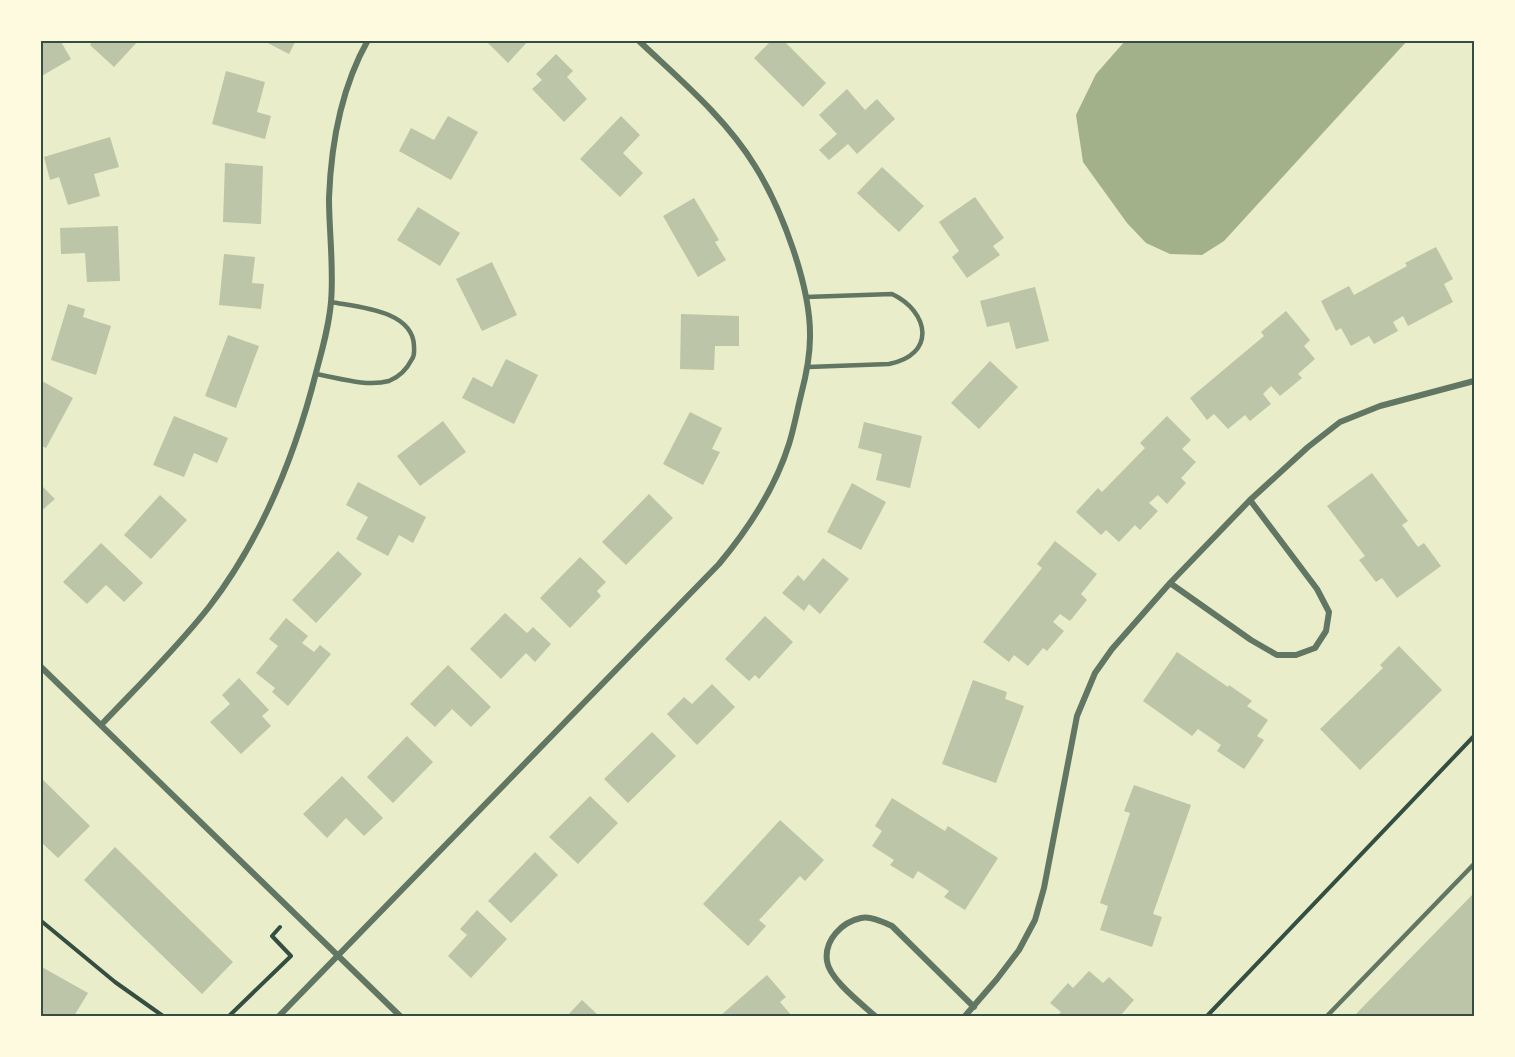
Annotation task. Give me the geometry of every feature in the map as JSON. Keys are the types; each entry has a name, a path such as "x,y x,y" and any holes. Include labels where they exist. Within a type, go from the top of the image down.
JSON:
{"street":[{"path":"102,724 183,638 229,578 275,491 296,440 316,374 331,302 329,197 333,147 342,105 368,40"},
{"path":"279,1017 701,583 738,541 766,498 790,443 808,367 810,335 806,297 790,242 774,201 755,166 736,139 704,103 638,40"},
{"path":"964,1017 1019,950 1035,920 1044,888 1077,716 1095,673 1123,635 1250,500 1308,447 1340,422 1380,406 1474,381"},
{"path":"1170,583 1251,640 1277,655 1296,655 1315,648 1326,631 1329,612 1317,589 1250,500"},
{"path":"40,666 400,1017"},
{"path":"875,1017 833,976 826,962 834,933 846,924 862,917 876,919 892,926 974,1007"}],"lane":[{"path":"806,297 892,294 904,299 914,308 923,331 921,345 903,361 889,364 808,367"},
{"path":"316,374 372,383 391,380 404,372 414,357 414,340 408,328 396,318 381,312 331,302"},
{"path":"1328,1017 1474,864"}],"path":[{"path":"1207,1017 1474,736"},
{"path":"40,920 115,982 163,1017"},
{"path":"229,1017 291,956 272,936 280,927"}],"shaded area":[{"path":"1125,41 1407,41 1224,241 1202,255 1170,254 1146,243 1127,223 1083,162 1076,115 1096,74"}],"building":[{"path":"40,40 60,40 71,59 40,77"},
{"path":"94,40 139,40 114,67 90,45"},
{"path":"262,40 296,40 289,54"},
{"path":"485,40 529,40 508,63"},
{"path":"772,40 783,40 826,83 803,107 754,58"},
{"path":"556,54 573,71 567,77 587,99 564,122 532,89 542,80 536,74"},
{"path":"226,71 265,82 257,112 271,116 265,139 212,124"},
{"path":"847,89 865,110 877,99 895,119 857,154 848,144 829,160 819,150 837,134 819,115"},
{"path":"448,116 478,132 451,180 399,151 411,128 434,140"},
{"path":"621,116 640,135 623,153 643,173 620,197 580,159"},
{"path":"110,137 119,167 94,174 100,196 68,205 59,177 50,180 44,157"},
{"path":"225,163 263,166 261,224 223,222"},
{"path":"882,167 924,206 899,232 857,193"},
{"path":"975,197 1004,238 993,246 1000,255 967,278 952,257 959,251 939,222"},
{"path":"694,198 719,240 715,242 726,260 698,277 663,216"},
{"path":"418,207 460,233 440,266 397,240"},
{"path":"118,226 120,281 87,282 85,253 61,254 60,228"},
{"path":"1436,247 1453,279 1444,284 1453,302 1408,326 1403,316 1393,322 1398,331 1374,344 1369,336 1351,346 1341,328 1336,331 1321,301 1349,286 1354,295 1407,266 1405,263"},
{"path":"224,254 255,257 252,283 264,284 261,309 219,305"},
{"path":"492,262 517,315 482,331 456,279"},
{"path":"1035,287 1049,341 1016,349 1009,322 987,327 980,301"},
{"path":"68,304 85,309 83,317 111,326 96,375 51,360"},
{"path":"1286,311 1310,340 1304,346 1315,359 1298,374 1302,378 1280,396 1271,386 1263,394 1271,404 1250,421 1245,415 1228,429 1214,414 1207,420 1190,398 1264,336 1261,332"},
{"path":"681,314 739,316 739,346 715,346 714,370 680,369"},
{"path":"228,335 259,346 236,408 205,396"},
{"path":"506,359 538,375 514,424 462,398 473,377 492,387"},
{"path":"990,361 1018,387 979,429 951,403"},
{"path":"40,380 73,398 46,448 40,445"},
{"path":"690,412 722,428 712,449 720,452 703,485 663,464"},
{"path":"174,416 228,438 217,463 194,453 184,477 153,465"},
{"path":"1167,416 1191,440 1182,449 1196,462 1181,478 1186,483 1167,504 1158,495 1149,503 1158,511 1140,530 1135,525 1119,542 1106,530 1101,535 1076,512 1098,488 1102,492 1145,448 1140,443"},
{"path":"443,421 466,452 420,486 397,456"},
{"path":"864,422 922,436 910,488 876,480 882,454 858,448"},
{"path":"1372,473 1408,521 1402,525 1418,547 1424,543 1441,566 1397,598 1382,578 1376,582 1359,560 1365,556 1327,506"},
{"path":"358,482 426,517 413,543 399,535 388,556 356,539 368,517 346,505"},
{"path":"852,483 886,502 861,550 827,532"},
{"path":"40,484 55,499 40,512"},
{"path":"649,494 673,518 626,565 602,542"},
{"path":"160,495 187,520 151,559 124,535"},
{"path":"1055,541 1097,574 1081,594 1087,600 1070,621 1060,614 1053,622 1064,631 1047,651 1043,648 1028,666 1014,655 1009,662 983,642 1042,568 1037,564"},
{"path":"101,543 143,583 124,602 106,585 87,604 63,582"},
{"path":"338,551 362,574 316,623 292,600"},
{"path":"580,557 606,582 597,591 601,596 570,628 540,598"},
{"path":"823,558 849,579 820,614 809,604 804,611 782,593 798,575 804,581"},
{"path":"505,613 527,633 533,627 551,644 535,662 526,653 501,679 470,649"},
{"path":"765,616 793,642 759,679 755,675 749,681 725,659"},
{"path":"286,618 308,636 302,643 314,652 320,645 331,654 288,706 272,692 275,688 256,673 278,646 269,639"},
{"path":"1399,646 1442,690 1360,770 1320,729 1383,668 1380,665"},
{"path":"1177,652 1252,701 1247,706 1268,720 1257,736 1264,740 1244,769 1217,751 1221,745 1198,729 1192,736 1143,701"},
{"path":"448,665 491,707 471,727 452,709 435,727 410,704"},
{"path":"239,678 269,710 262,716 271,726 241,754 210,722 230,704 222,695"},
{"path":"973,680 1007,692 1005,699 1024,706 996,783 942,764"},
{"path":"712,684 735,707 697,745 667,714 684,697 692,704"},
{"path":"652,732 676,756 628,803 604,779"},
{"path":"407,736 433,762 393,803 367,777"},
{"path":"342,776 383,818 364,836 346,818 327,838 303,814"},
{"path":"40,777 90,826 58,858 40,841"},
{"path":"1134,785 1191,805 1153,914 1162,917 1152,947 1100,930 1108,906 1100,903 1130,813 1124,811"},
{"path":"590,796 618,823 578,864 549,837"},
{"path":"892,798 945,831 948,826 998,858 965,910 944,897 949,891 918,871 913,879 890,865 894,860 872,846 882,831 875,826"},
{"path":"780,820 824,860 805,881 800,876 759,920 766,926 748,946 703,904"},
{"path":"115,847 233,962 202,994 84,880"},
{"path":"535,852 558,875 511,923 488,901"},
{"path":"1474,893 1474,1016 1354,1016"},
{"path":"477,910 507,939 471,978 448,956 467,935 460,929"},
{"path":"40,966 88,993 74,1016 46,1016 40,1013"},
{"path":"1089,971 1103,983 1109,977 1134,1000 1120,1016 1057,1016 1061,1012 1050,1003 1068,983 1073,988"},
{"path":"767,975 786,997 780,1002 792,1016 720,1016"},
{"path":"582,1000 599,1016 567,1016"}]}
